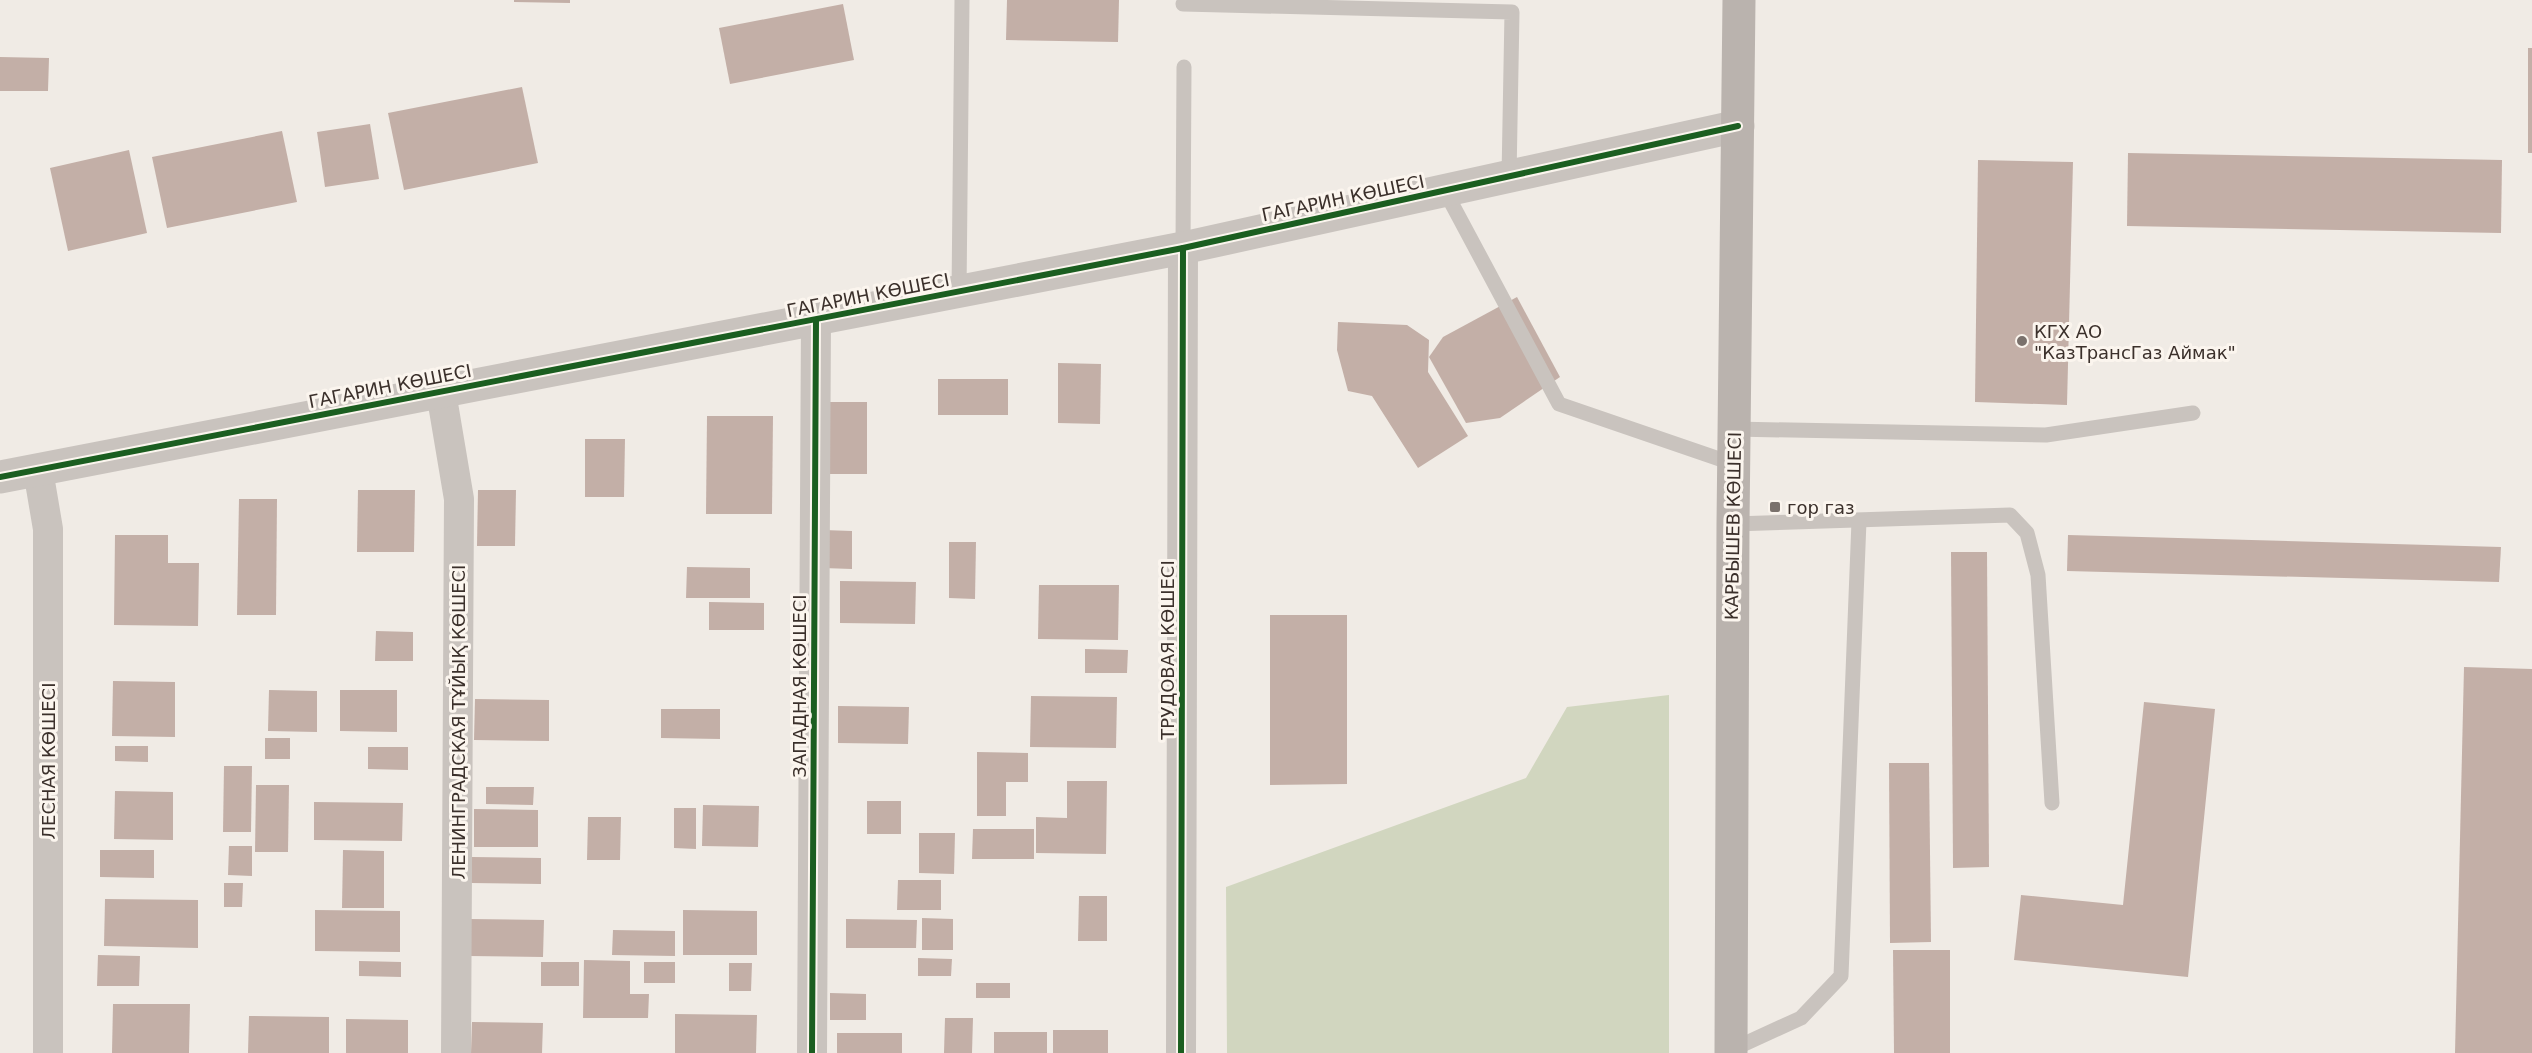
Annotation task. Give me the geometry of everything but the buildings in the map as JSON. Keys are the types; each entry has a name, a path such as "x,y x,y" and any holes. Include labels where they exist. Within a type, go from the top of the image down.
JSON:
{"main road":[{"name":"КАРБЫШЕВ КӨШЕСІ","path":"1731,1052 1732,524 1739,0"}],"street":[{"name":"ГАГАРИН КӨШЕСІ","path":"0,477 1183,248 1738,126"},
{"name":"ТРУДОВАЯ КӨШЕСІ","path":"1181,1053 1183,248"},
{"name":"ЗАПАДНАЯ КӨШЕСІ","path":"812,1053 816,320"},
{"name":"ЛЕНИНГРАДСКАЯ ТҰЙЫҚ КӨШЕСІ","path":"441,392 459,500 456,1053"},
{"name":"ЛЕСНАЯ КӨШЕСІ","path":"38,470 48,529 48,1053"}],"lane":[{"path":"959,292 962,0"},
{"path":"1183,4 1512,12 1509,177"},
{"path":"1183,248 1184,67"},
{"path":"1445,191 1559,404 1734,464"},
{"path":"1734,429 2046,435 2193,413"},
{"path":"1732,524 1859,522 2010,515 2027,533 2038,575 2052,803"},
{"path":"1731,1052 1801,1018 1841,976 1859,522"}],"green space":[{"path":"1669,695 1669,1053 1227,1053 1226,887 1526,778 1567,707"}],"cycle path":[{"path":"0,477 1183,248 1738,126"},
{"path":"1181,1053 1183,248"},
{"path":"812,1053 816,320"}],"place":[{"name":"КГХ АО \"КазТрансГаз Аймак\"","path":"2022,341"},
{"name":"гор газ","path":"1775,507"}]}
